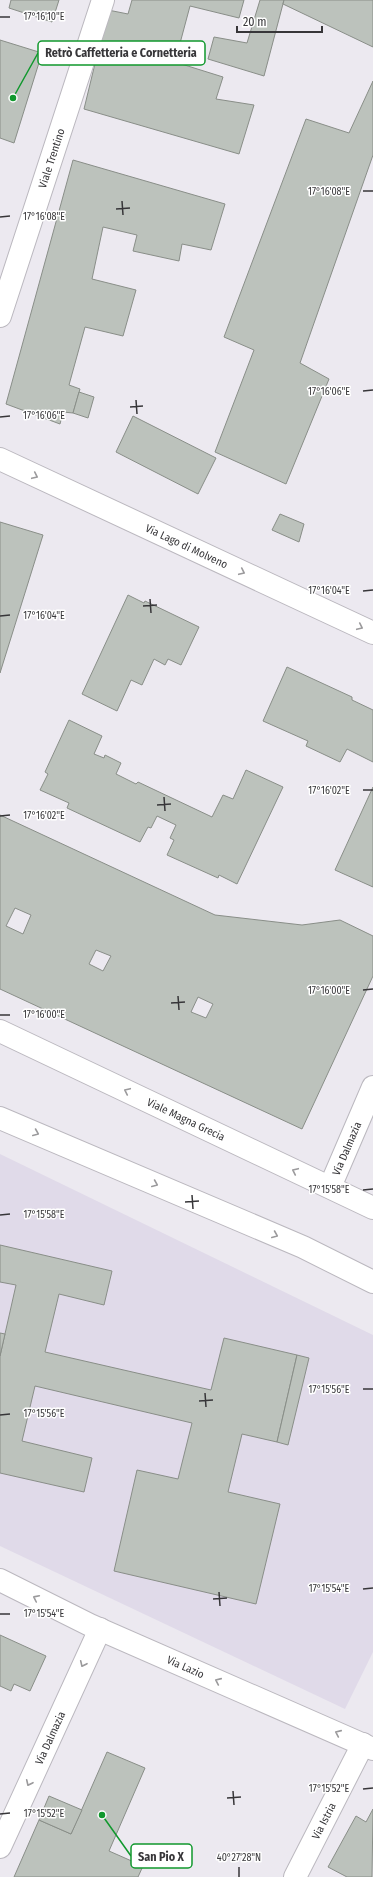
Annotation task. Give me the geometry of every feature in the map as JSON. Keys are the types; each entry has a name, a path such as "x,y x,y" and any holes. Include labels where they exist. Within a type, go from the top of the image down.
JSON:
{"street":[{"name":"Viale Trentino","path":"0,316 103,0"},
{"name":"Via Lago di Molveno","path":"0,459 373,633"},
{"name":"Viale Magna Grecia","path":"0,1030 373,1208"},
{"name":"Via Dalmazia","path":"330,1187 373,1087"},
{"path":"0,1118 303,1247 373,1282"},
{"name":"Via Lazio","path":"0,1580 100,1629 368,1747"},
{"name":"Via Dalmazia","path":"0,1847 100,1629"},
{"name":"Via Istria","path":"295,1877 368,1747"}],"shaded area":[{"path":"0,1154 373,1335 373,1652 345,1709 0,1546"}],"building":[{"path":"11,0 59,0 52,22 9,8"},
{"path":"132,0 244,0 239,18 190,6 175,62 223,77 216,99 254,105 239,154 84,109 108,10 128,14"},
{"path":"260,0 284,0 264,76 208,59 214,37 247,43"},
{"path":"284,0 373,0 373,47 283,4"},
{"path":"0,40 42,53 14,143 0,138"},
{"path":"373,81 373,155 300,363 329,379 286,484 215,452 254,350 224,337 306,119 349,133"},
{"path":"73,160 225,204 211,250 182,244 179,261 133,251 137,235 103,227 92,279 136,290 123,336 85,327 69,385 80,389 73,413 63,412 60,424 6,404"},
{"path":"79,392 94,397 88,418 73,413"},
{"path":"133,416 216,458 198,494 116,452"},
{"path":"280,514 304,524 299,542 272,530"},
{"path":"0,522 43,535 0,673"},
{"path":"128,595 144,603 145,601 199,627 181,665 168,659 165,665 154,659 142,685 131,680 117,711 82,694"},
{"path":"287,667 352,697 352,700 373,710 373,762 347,749 340,762 306,746 308,741 263,721"},
{"path":"69,720 102,736 94,754 104,758 105,755 121,763 116,774 136,784 138,782 212,817 223,795 233,799 246,770 283,787 237,884 219,875 218,878 167,855 174,840 170,838 176,825 157,816 151,828 148,827 140,842 67,808 69,803 40,790 48,774 45,772"},
{"path":"373,787 373,887 335,870"},
{"path":"0,815 215,915 302,925 340,920 373,936 373,976 302,1129 0,989","holes":["15,908 31,915 23,934 6,926","96,950 111,956 103,971 89,964","198,997 213,1004 206,1018 191,1012"]},
{"path":"0,1245 112,1271 104,1305 59,1294 45,1352 211,1390 224,1338 297,1355 277,1442 242,1434 228,1492 280,1504 256,1604 114,1571 137,1470 178,1479 192,1423 35,1386 22,1441 92,1458 84,1492 0,1473 0,1356 16,1285 0,1282"},
{"path":"0,1333 5,1334 0,1356"},
{"path":"297,1355 309,1358 288,1445 277,1442"},
{"path":"0,1635 46,1656 30,1691 14,1684 11,1691 0,1686"},
{"path":"107,1752 145,1768 109,1851 143,1866 138,1877 14,1877 39,1820 71,1834"},
{"path":"49,1796 82,1810 71,1834 39,1820"},
{"path":"373,1809 372,1877 347,1877 328,1867 356,1816 366,1822"}],"place":[{"name":"Retrò Caffetteria e Cornetteria","path":"13,98"},
{"name":"San Pio X","path":"102,1815"}]}
